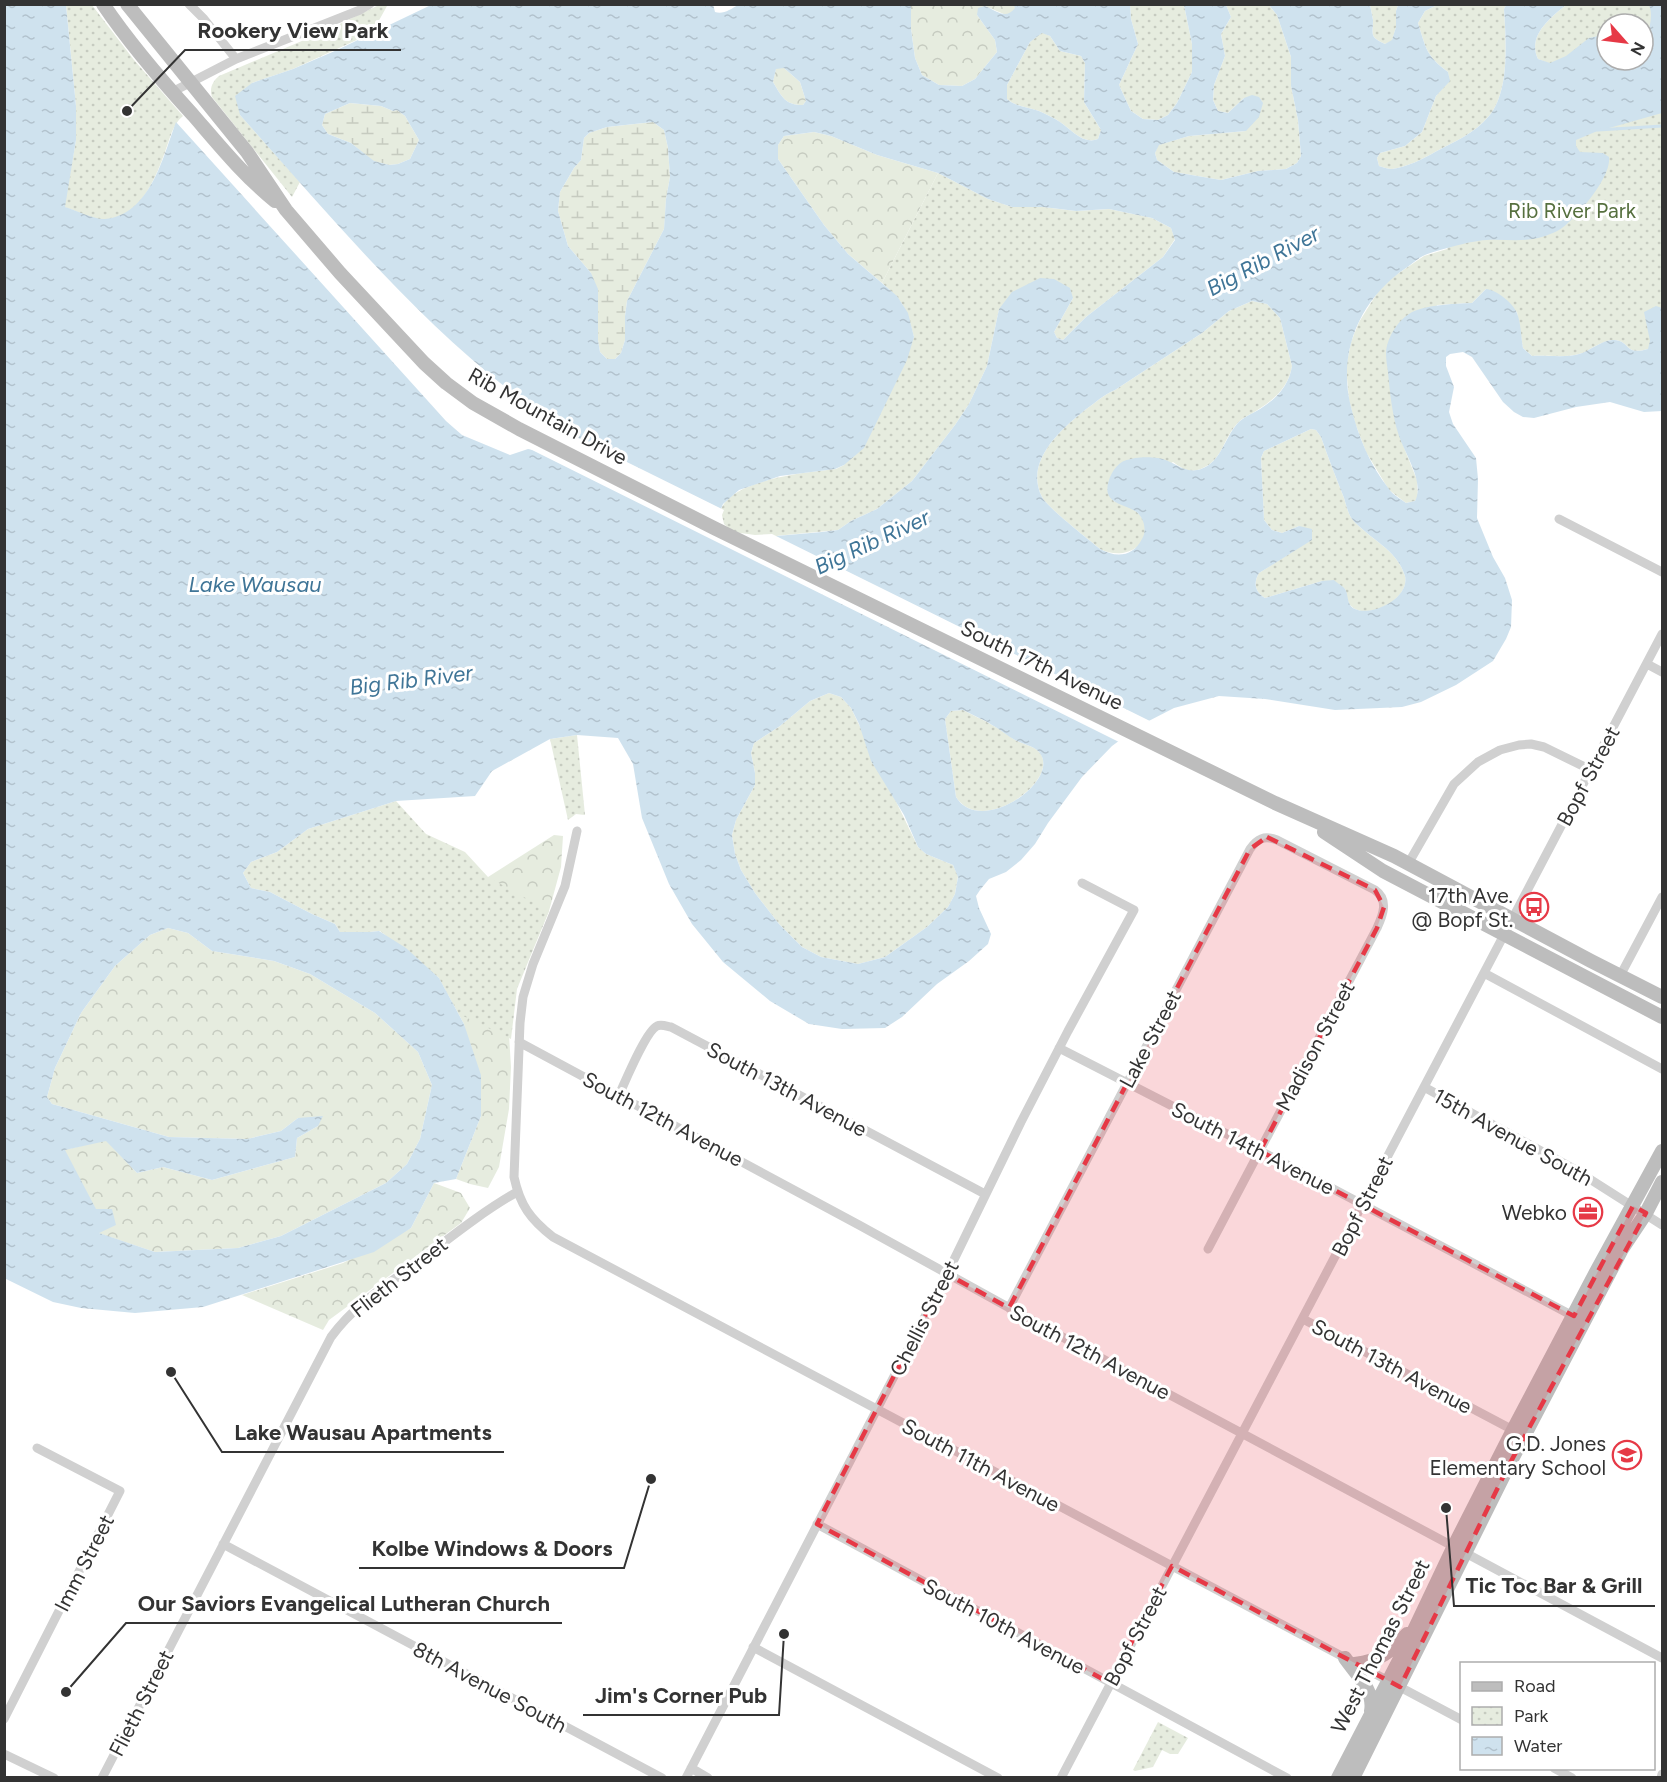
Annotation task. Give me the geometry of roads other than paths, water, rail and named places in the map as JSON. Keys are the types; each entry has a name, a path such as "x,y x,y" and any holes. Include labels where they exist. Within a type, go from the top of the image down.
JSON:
{"main road":[{"name":"Rib Mountain Drive","path":"103,4 114,21 172,92 248,178 286,210"},
{"name":"Rib Mountain Drive","path":"127,4 247,152 286,210 340,273 429,369 465,398 519,429 776,558"},
{"name":"South 17th Avenue","path":"776,558 1290,810 1408,864 1662,997"},
{"name":"South 17th Avenue","path":"1290,810 1375,866 1662,1017"},
{"name":"West Thomas Street","path":"1338,1778 1371,1712 1393,1683 1459,1549 1513,1430 1662,1151"},
{"name":"West Thomas Street","path":"1353,1778 1418,1621 1624,1245 1646,1214 1662,1182"},
{"path":"1371,1712 1372,1701 1369,1693 1350,1661 1374,1660 1387,1654 1418,1621"}],"street":[{"path":"189,4 236,59"},
{"path":"172,92 236,59 370,4"},
{"path":"1559,519 1662,572"},
{"name":"Bopf Street","path":"1061,1778 1662,634"},
{"path":"1647,664 1662,672"},
{"path":"1408,864 1454,784 1471,768 1500,750 1531,744 1544,747 1591,770"},
{"path":"517,1192 513,1162 520,1023 527,981 565,886 577,831"},
{"name":"Lake Street","path":"1008,1308 1254,843 1262,838 1271,837 1327,866"},
{"name":"Madison Street","path":"1208,1249 1383,913 1383,900 1379,893 1327,866"},
{"name":"Chellis Street","path":"686,1778 947,1274 1059,1048 1134,910 1082,883"},
{"path":"1620,976 1662,897"},
{"path":"1484,974 1662,1069"},
{"name":"South 13th Avenue","path":"619,1095 647,1035 655,1027 664,1025 985,1194"},
{"name":"South 12th Avenue","path":"519,1042 1008,1308 1662,1658"},
{"name":"South 14th Avenue","path":"1059,1048 1574,1316"},
{"name":"15th Avenue South","path":"1424,1087 1578,1171 1662,1226"},
{"name":"South 11th Avenue","path":"517,1192 527,1212 553,1237 1460,1719"},
{"name":"Flieth Street","path":"102,1778 331,1337 343,1321 382,1287 489,1208 517,1192"},
{"name":"South 13th Avenue","path":"1303,1319 1513,1430"},
{"name":"Imm Street","path":"4,1719 120,1491 37,1448"},
{"name":"South 10th Avenue","path":"817,1524 1287,1778"},
{"name":"8th Avenue South","path":"224,1544 662,1778"},
{"path":"753,1647 998,1778"},
{"path":"4,1754 54,1778"},
{"path":"690,1768 708,1778"},
{"path":"1558,1770 1572,1778"}],"water":[{"path":"713,4 715,12 721,13 738,5 911,4 911,29 915,58 922,75 939,85 962,86 975,79 997,52 995,40 977,15 978,8 985,6 1005,14 1012,12 1014,5 1130,4 1131,19 1138,44 1119,85 1131,111 1143,119 1158,120 1168,115 1177,103 1192,72 1192,44 1184,5 1226,5 1231,17 1221,34 1225,56 1214,85 1213,100 1218,111 1228,113 1244,98 1252,95 1259,97 1263,103 1259,117 1246,131 1189,136 1159,145 1155,153 1157,160 1174,172 1221,180 1258,171 1286,169 1297,163 1301,156 1298,120 1291,86 1291,57 1277,15 1269,5 1370,5 1373,35 1385,44 1392,40 1398,5 1437,5 1425,11 1418,23 1428,51 1435,61 1448,72 1450,81 1436,96 1422,132 1405,146 1380,153 1377,158 1379,166 1392,169 1415,162 1457,141 1489,116 1496,105 1504,79 1506,50 1504,9 1506,5 1566,5 1553,16 1538,35 1535,51 1538,59 1550,63 1566,56 1589,38 1595,37 1595,72 1655,72 1655,12 1651,12 1649,5 1662,5 1662,113 1595,132 1576,140 1576,146 1580,152 1603,153 1609,157 1608,165 1599,186 1583,208 1559,230 1526,240 1472,242 1437,251 1420,258 1390,281 1376,295 1356,328 1347,366 1347,387 1357,429 1376,470 1389,489 1406,503 1415,501 1418,486 1395,420 1386,353 1389,340 1396,327 1405,317 1417,310 1438,305 1472,303 1486,289 1490,290 1504,298 1515,309 1523,348 1532,356 1563,356 1579,354 1610,340 1619,341 1635,351 1648,349 1650,341 1644,312 1656,306 1662,308 1662,411 1644,412 1610,402 1576,407 1534,418 1523,417 1503,402 1472,357 1463,352 1446,357 1446,366 1454,387 1449,412 1453,424 1476,458 1477,518 1493,557 1505,578 1512,600 1511,627 1493,661 1456,685 1421,702 1402,707 1335,710 1265,699 1219,696 1174,708 1139,726 1112,746 1082,777 1035,844 1021,860 1006,872 989,879 980,890 976,896 991,934 988,944 937,984 902,1017 885,1028 842,1029 809,1024 770,1001 723,962 692,924 669,884 642,818 633,764 618,738 577,735 550,739 492,771 475,796 396,801 308,829 277,852 251,862 243,873 251,888 270,892 335,924 340,932 379,931 406,948 439,978 464,1024 481,1075 481,1116 456,1179 434,1183 411,1228 374,1252 203,1307 135,1313 81,1308 53,1302 4,1278 4,5 66,5 76,106 76,140 65,207 105,219 120,215 133,207 144,196 160,167 176,122 446,421 462,435 510,455 528,449 545,452 557,420 523,400 443,333 373,263 240,115 235,96 252,83 337,50 431,5","holes":["1042,33 1050,36 1060,51 1081,56 1085,63 1084,102 1101,130 1098,139 1087,140 1050,116 1007,99 1007,85 1030,42","784,68 800,82 806,101 803,105 792,104 782,96 773,82 776,69","350,103 397,110 405,116 419,140 410,159 389,165 374,161 351,143 328,134 322,125 325,114","653,122 664,130 668,148 670,177 664,229 627,301 625,340 621,353 615,359 607,359 600,352 598,289 591,273 568,246 558,211 560,192 581,160 584,138 589,133 607,127","814,132 831,136 877,155 938,173 988,199 1012,207 1043,207 1076,211 1109,209 1152,218 1171,228 1175,240 1163,257 1086,317 1063,340 1057,338 1054,332 1073,298 1070,288 1054,279 1040,278 1012,292 999,309 987,366 969,404 912,481 877,509 838,530 755,538 732,535 721,525 719,514 723,504 739,490 780,476 835,469 844,465 864,448 907,360 914,337 908,313 897,296 848,254 824,225 778,159 778,145 784,136","1252,301 1267,304 1280,318 1292,366 1288,380 1271,401 1237,424 1218,456 1208,466 1189,470 1164,459 1146,457 1123,461 1119,464 1109,481 1108,494 1114,501 1138,513 1143,522 1144,534 1138,545 1124,554 1112,554 1100,549 1045,502 1038,484 1041,459 1056,437 1085,410 1202,333 1229,311","1311,429 1316,430 1321,437 1351,517 1389,551 1401,567 1405,576 1405,584 1402,592 1396,598 1380,608 1362,611 1355,609 1350,605 1345,589 1334,580 1322,581 1265,598 1259,593 1256,584 1259,573 1312,540 1312,529 1299,526 1282,533 1272,530 1264,520 1261,458 1264,451","829,693 841,697 851,708 859,724 871,761 904,815 918,847 926,854 953,865 958,877 955,894 948,907 927,927 885,957 858,964 821,957 802,947 779,924 741,870 735,854 732,835 736,820 755,785 751,753 754,743 780,726 810,701","963,710 1039,752 1043,763 1040,776 1030,789 1016,800 1000,808 983,811 968,808 956,797 945,719 951,711","168,928 188,933 212,951 274,961 310,974 375,1013 418,1052 432,1085 420,1139 407,1164 386,1183 281,1236 238,1248 155,1252 99,1233 116,1225 112,1209 96,1209 65,1150 106,1141 137,1173 163,1167 212,1180 295,1157 297,1138 318,1126 323,1116 298,1118 281,1131 247,1139 169,1137 52,1104 47,1097 55,1068 81,1013 115,966 150,935"]}],"waterway":[{"path":"1598,130 1662,126"}],"place":[{"name":"Rookery View Park","path":"127,111"},
{"name":"17th Ave. @ Bopf St.","path":"1534,907"},
{"name":"Webko","path":"1588,1212"},
{"name":"Lake Wausau Apartments","path":"171,1372"},
{"name":"G.D. Jones Elementary School","path":"1627,1455"},
{"name":"Kolbe Windows & Doors","path":"651,1479"},
{"name":"Tic Toc Bar & Grill","path":"1446,1508"},
{"name":"Jim's Corner Pub","path":"784,1634"},
{"name":"Our Saviors Evangelical Lutheran Church","path":"66,1692"}],"park label":[{"name":"Rib River Park","path":"1572,210"}],"water label":[{"name":"Big Rib River","path":"1263,261"},
{"name":"Big Rib River","path":"872,542"},
{"name":"Lake Wausau","path":"255,584"},
{"name":"Big Rib River","path":"411,680"}]}
